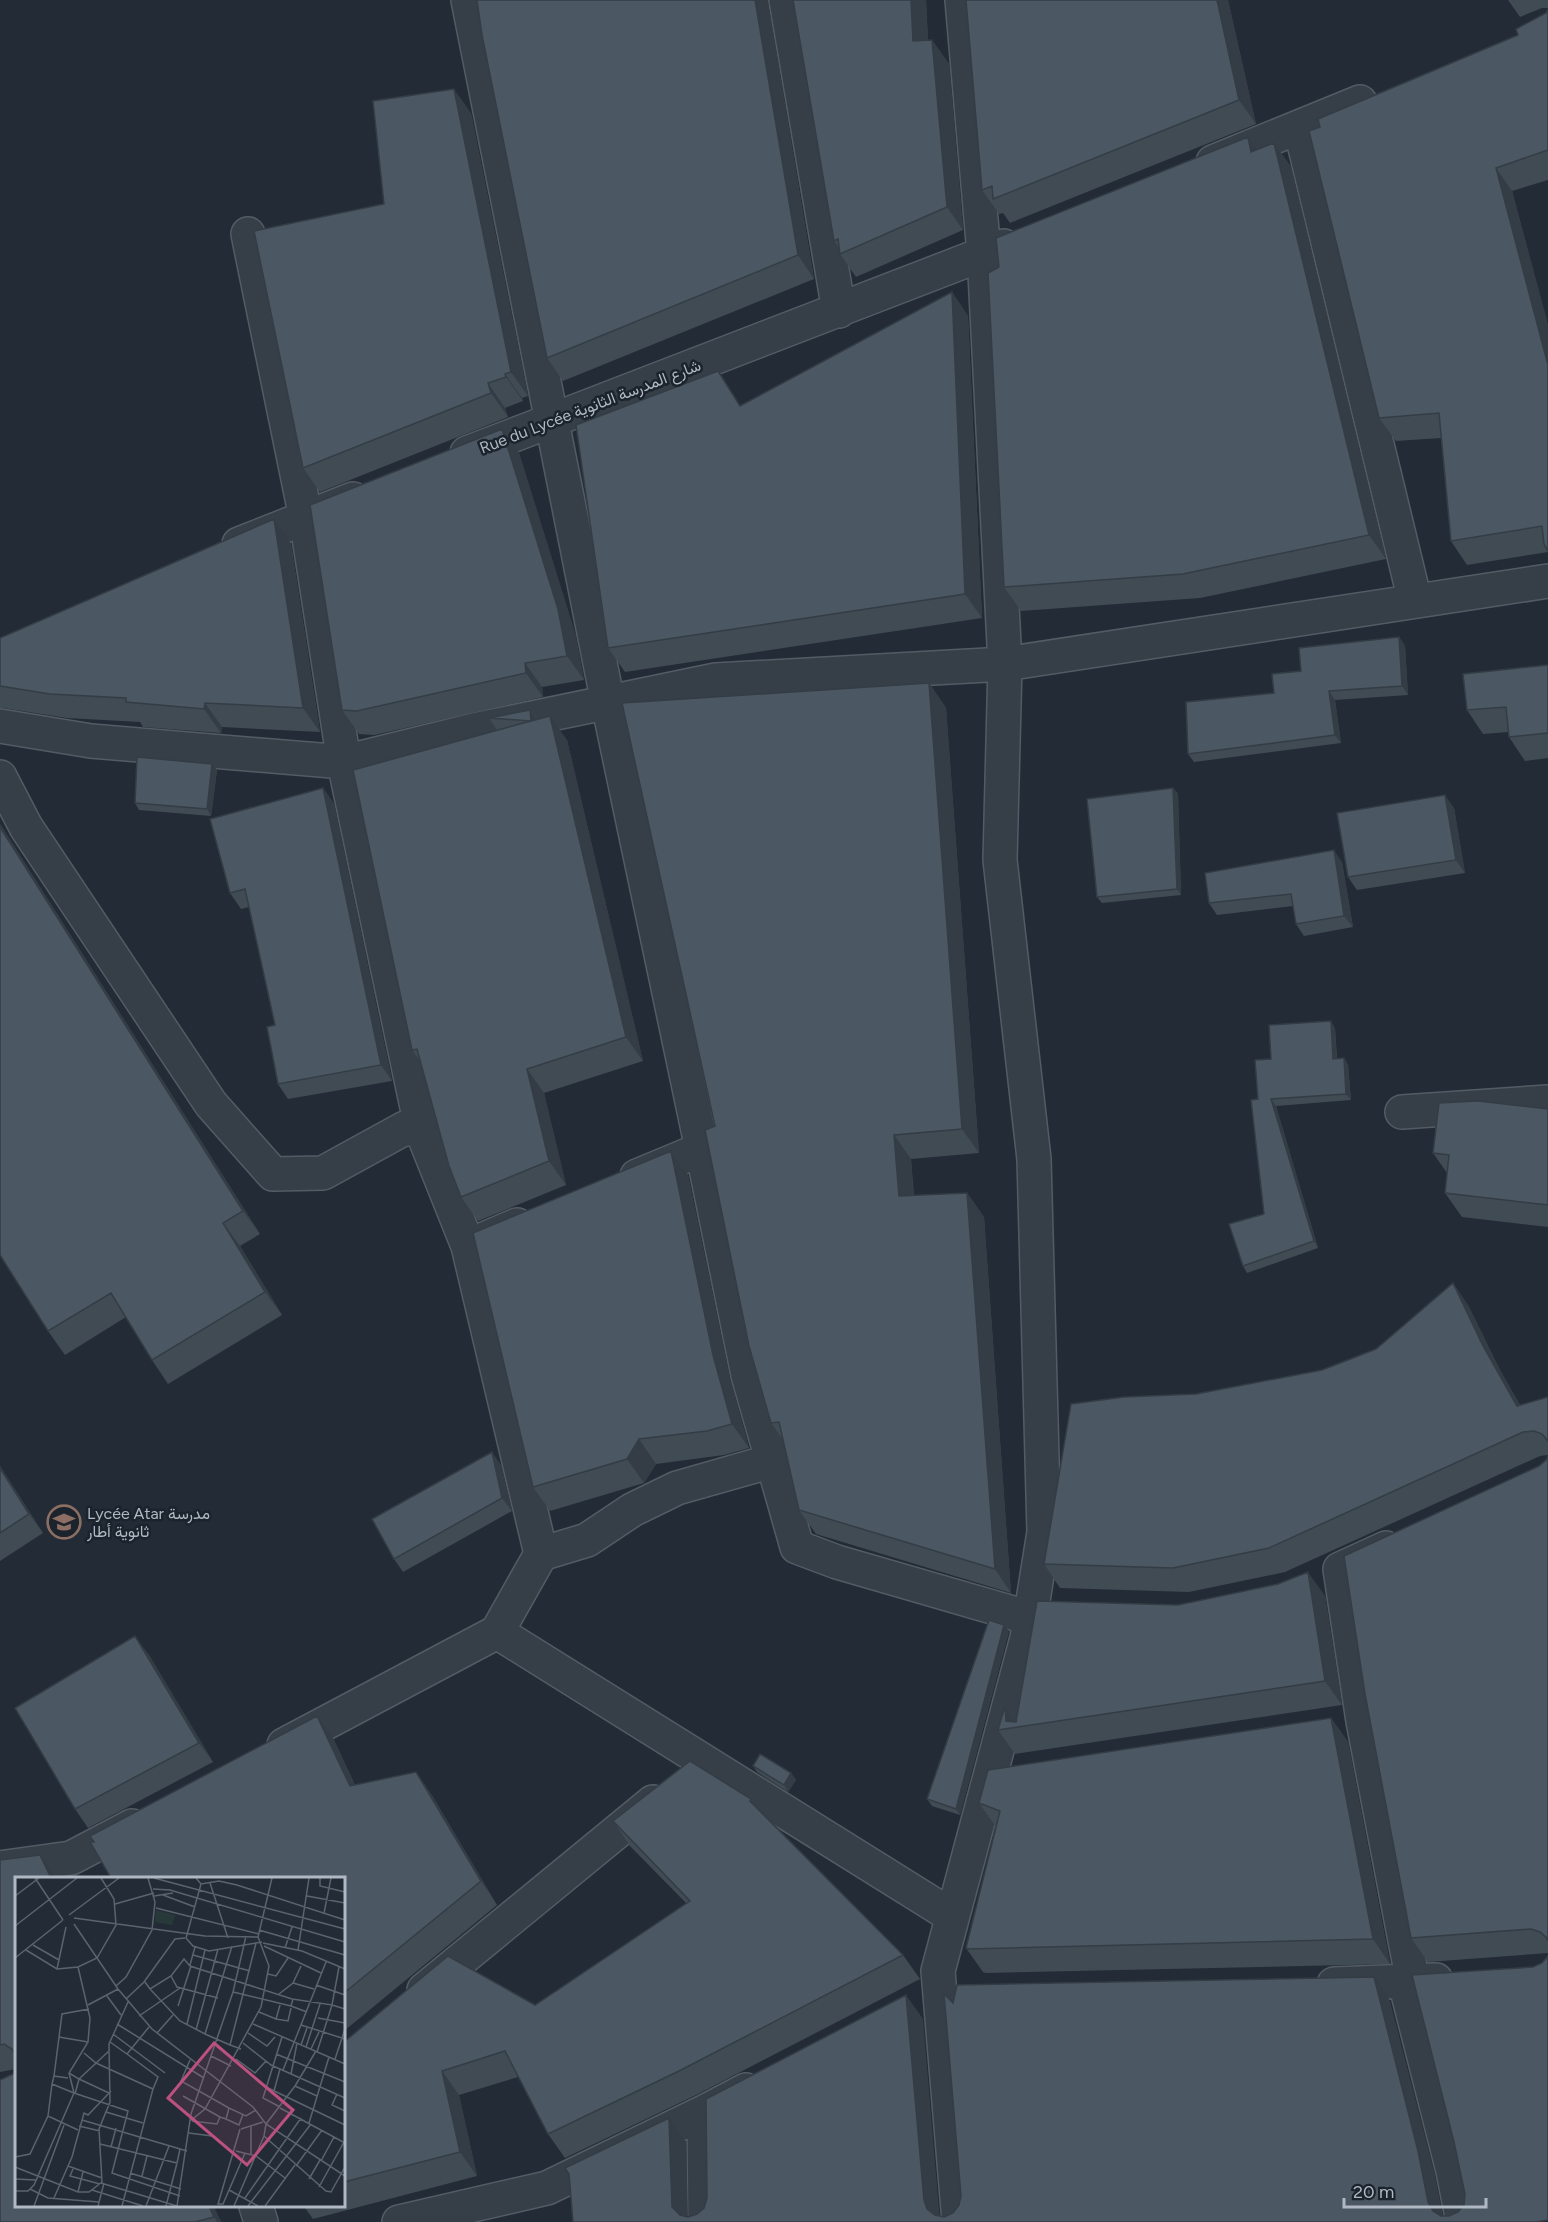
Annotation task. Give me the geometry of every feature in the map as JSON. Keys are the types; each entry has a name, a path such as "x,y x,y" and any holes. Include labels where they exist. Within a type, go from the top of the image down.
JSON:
{"street":[{"path":"468,0 550,420 748,1375 797,1547 837,1562 1031,1612 1066,1607"},
{"path":"786,0 839,311"},
{"path":"959,2222 939,1980 952,1916 990,1777 1031,1612 1044,1532 1034,1171 1000,860 1005,664 984,254 962,0"},
{"path":"1180,175 1386,92"},
{"path":"1300,127 1415,602"},
{"path":"248,234 306,518 345,762 422,1131 468,1245 541,1554 497,1632 258,1759"},
{"name":"Rue du Lycée شارع المدرسة الثانوية","path":"440,465 550,420 1028,237"},
{"path":"208,557 384,487"},
{"path":"0,726 91,741 345,762 474,730 716,680 1005,664 1548,581"},
{"path":"0,777 26,827 184,1065 211,1104 273,1174 323,1173 405,1128 422,1131"},
{"path":"1402,1112 1548,1102"},
{"path":"606,1188 702,1149"},
{"path":"468,1245 542,1215"},
{"path":"541,1554 587,1540 632,1510 677,1488 772,1461"},
{"path":"1413,1535 1325,1575 1363,1721 1409,1982 1463,2222"},
{"path":"497,1632 952,1916"},
{"path":"1328,1726 1363,1721"},
{"path":"399,2010 704,1761"},
{"path":"990,1777 1025,1772"},
{"path":"0,1868 77,1868 154,1814"},
{"path":"1299,1985 1470,1978"},
{"path":"939,1980 973,1987"},
{"path":"909,2006 939,1980"},
{"path":"399,2222 451,2216 547,2188 776,2075"},
{"path":"704,2112 705,2222"},
{"path":"257,2207 261,2222"}],"building":[{"path":"477,0 755,0 798,255 547,358 482,35"},
{"path":"793,0 911,0 913,41 932,40 947,207 840,254 838,239 834,241"},
{"path":"966,0 1217,0 1239,100 993,199 992,186 982,190"},
{"path":"1548,9 1548,150 1496,168 1548,365 1548,551 1544,544 1542,526 1451,541 1439,413 1379,418 1309,131 1320,127 1318,119 1518,35 1516,29 1546,13"},
{"path":"454,89 511,372 505,374 506,377 488,383 491,393 303,468 254,231 384,204 373,101"},
{"path":"1248,137 1251,152 1274,143 1369,535 1183,574 1004,587 988,273 999,267 996,238"},
{"path":"952,292 965,594 608,648 576,425 718,371 740,406"},
{"path":"502,429 558,609 567,656 525,663 526,673 357,711 342,710 310,505"},
{"path":"274,519 303,708 205,703 204,709 126,702 126,698 50,694 0,686 0,638"},
{"path":"1399,637 1402,686 1329,691 1335,735 1188,754 1186,702 1274,693 1272,674 1301,671 1299,648"},
{"path":"1548,665 1548,733 1509,737 1506,707 1467,710 1463,674"},
{"path":"929,683 962,1129 894,1135 899,1196 967,1193 995,1569 799,1510 779,1422 771,1423 749,1346 705,1130 715,1126 622,703"},
{"path":"530,710 531,721 489,718"},
{"path":"550,716 626,1037 527,1069 549,1161 461,1197 449,1166 417,1049 412,1050 353,770"},
{"path":"137,757 212,764 207,809 135,803"},
{"path":"323,788 381,1065 278,1084 267,1027 275,1025 245,889 230,893 210,819"},
{"path":"1173,788 1177,889 1097,897 1087,799"},
{"path":"1445,795 1456,860 1348,877 1337,813"},
{"path":"0,827 243,1211 223,1223 265,1292 152,1360 111,1293 48,1331 0,1255"},
{"path":"1334,850 1344,916 1296,924 1291,894 1209,903 1205,873"},
{"path":"1331,1021 1333,1059 1344,1058 1346,1094 1271,1099 1314,1241 1243,1266 1229,1224 1264,1214 1251,1100 1258,1099 1255,1060 1271,1059 1269,1025"},
{"path":"1478,1101 1548,1109 1548,1205 1445,1193 1449,1155 1433,1153 1439,1103"},
{"path":"671,1151 713,1355 732,1424 707,1431 639,1439 627,1459 533,1487 473,1233"},
{"path":"1453,1283 1483,1346 1517,1406 1548,1397 1548,1441 1542,1434 1534,1431 1523,1432 1269,1548 1173,1568 1044,1564 1071,1404 1124,1397 1196,1394 1322,1370 1376,1349"},
{"path":"492,1452 502,1498 394,1559 372,1519"},
{"path":"1548,1456 1548,1941 1540,1932 1531,1929 1411,1938 1365,1694 1344,1556 1539,1466"},
{"path":"0,1468 29,1514 0,1533"},
{"path":"1308,1572 1325,1681 998,1730 1005,1706 1006,1721 1016,1722 1037,1601 1178,1605 1278,1584"},
{"path":"989,1620 1004,1625 956,1809 927,1799"},
{"path":"135,1636 199,1743 75,1809 15,1708"},
{"path":"317,1716 350,1786 416,1772 481,1881 345,1992 345,1877 110,1877 90,1842 94,1842 90,1836"},
{"path":"1331,1718 1373,1939 966,1948 1000,1811 979,1803 988,1770"},
{"path":"760,1754 791,1773 784,1785 753,1766"},
{"path":"690,1761 751,1799 750,1801 903,1955 679,2071 548,2134 505,2051 442,2071 460,2152 345,2182 345,2041 448,1956 535,2005 690,1901 613,1821"},
{"path":"40,1855 51,1877 15,1877 15,2054 4,2044 0,2045 0,1860"},
{"path":"1548,1956 1548,2220 1536,2222 573,2222 569,2174 565,2168 669,2118 672,2207 680,2215 688,2217 697,2214 704,2208 707,2198 706,2099 906,1995 924,2200 927,2209 935,2215 944,2217 953,2213 959,2205 961,2196 944,1994 953,2003 957,1985 1374,1977 1418,2151 1428,2202 1433,2211 1441,2216 1449,2216 1458,2212 1464,2205 1465,2194 1412,1975 1533,1967 1542,1963"},
{"path":"15,2069 15,2207 209,2207 214,2217 195,2222 0,2222 0,2080 13,2074"}],"place":[{"name":"Lycée Atar مدرسة ثانوية أطار","path":"64,1522"}]}
